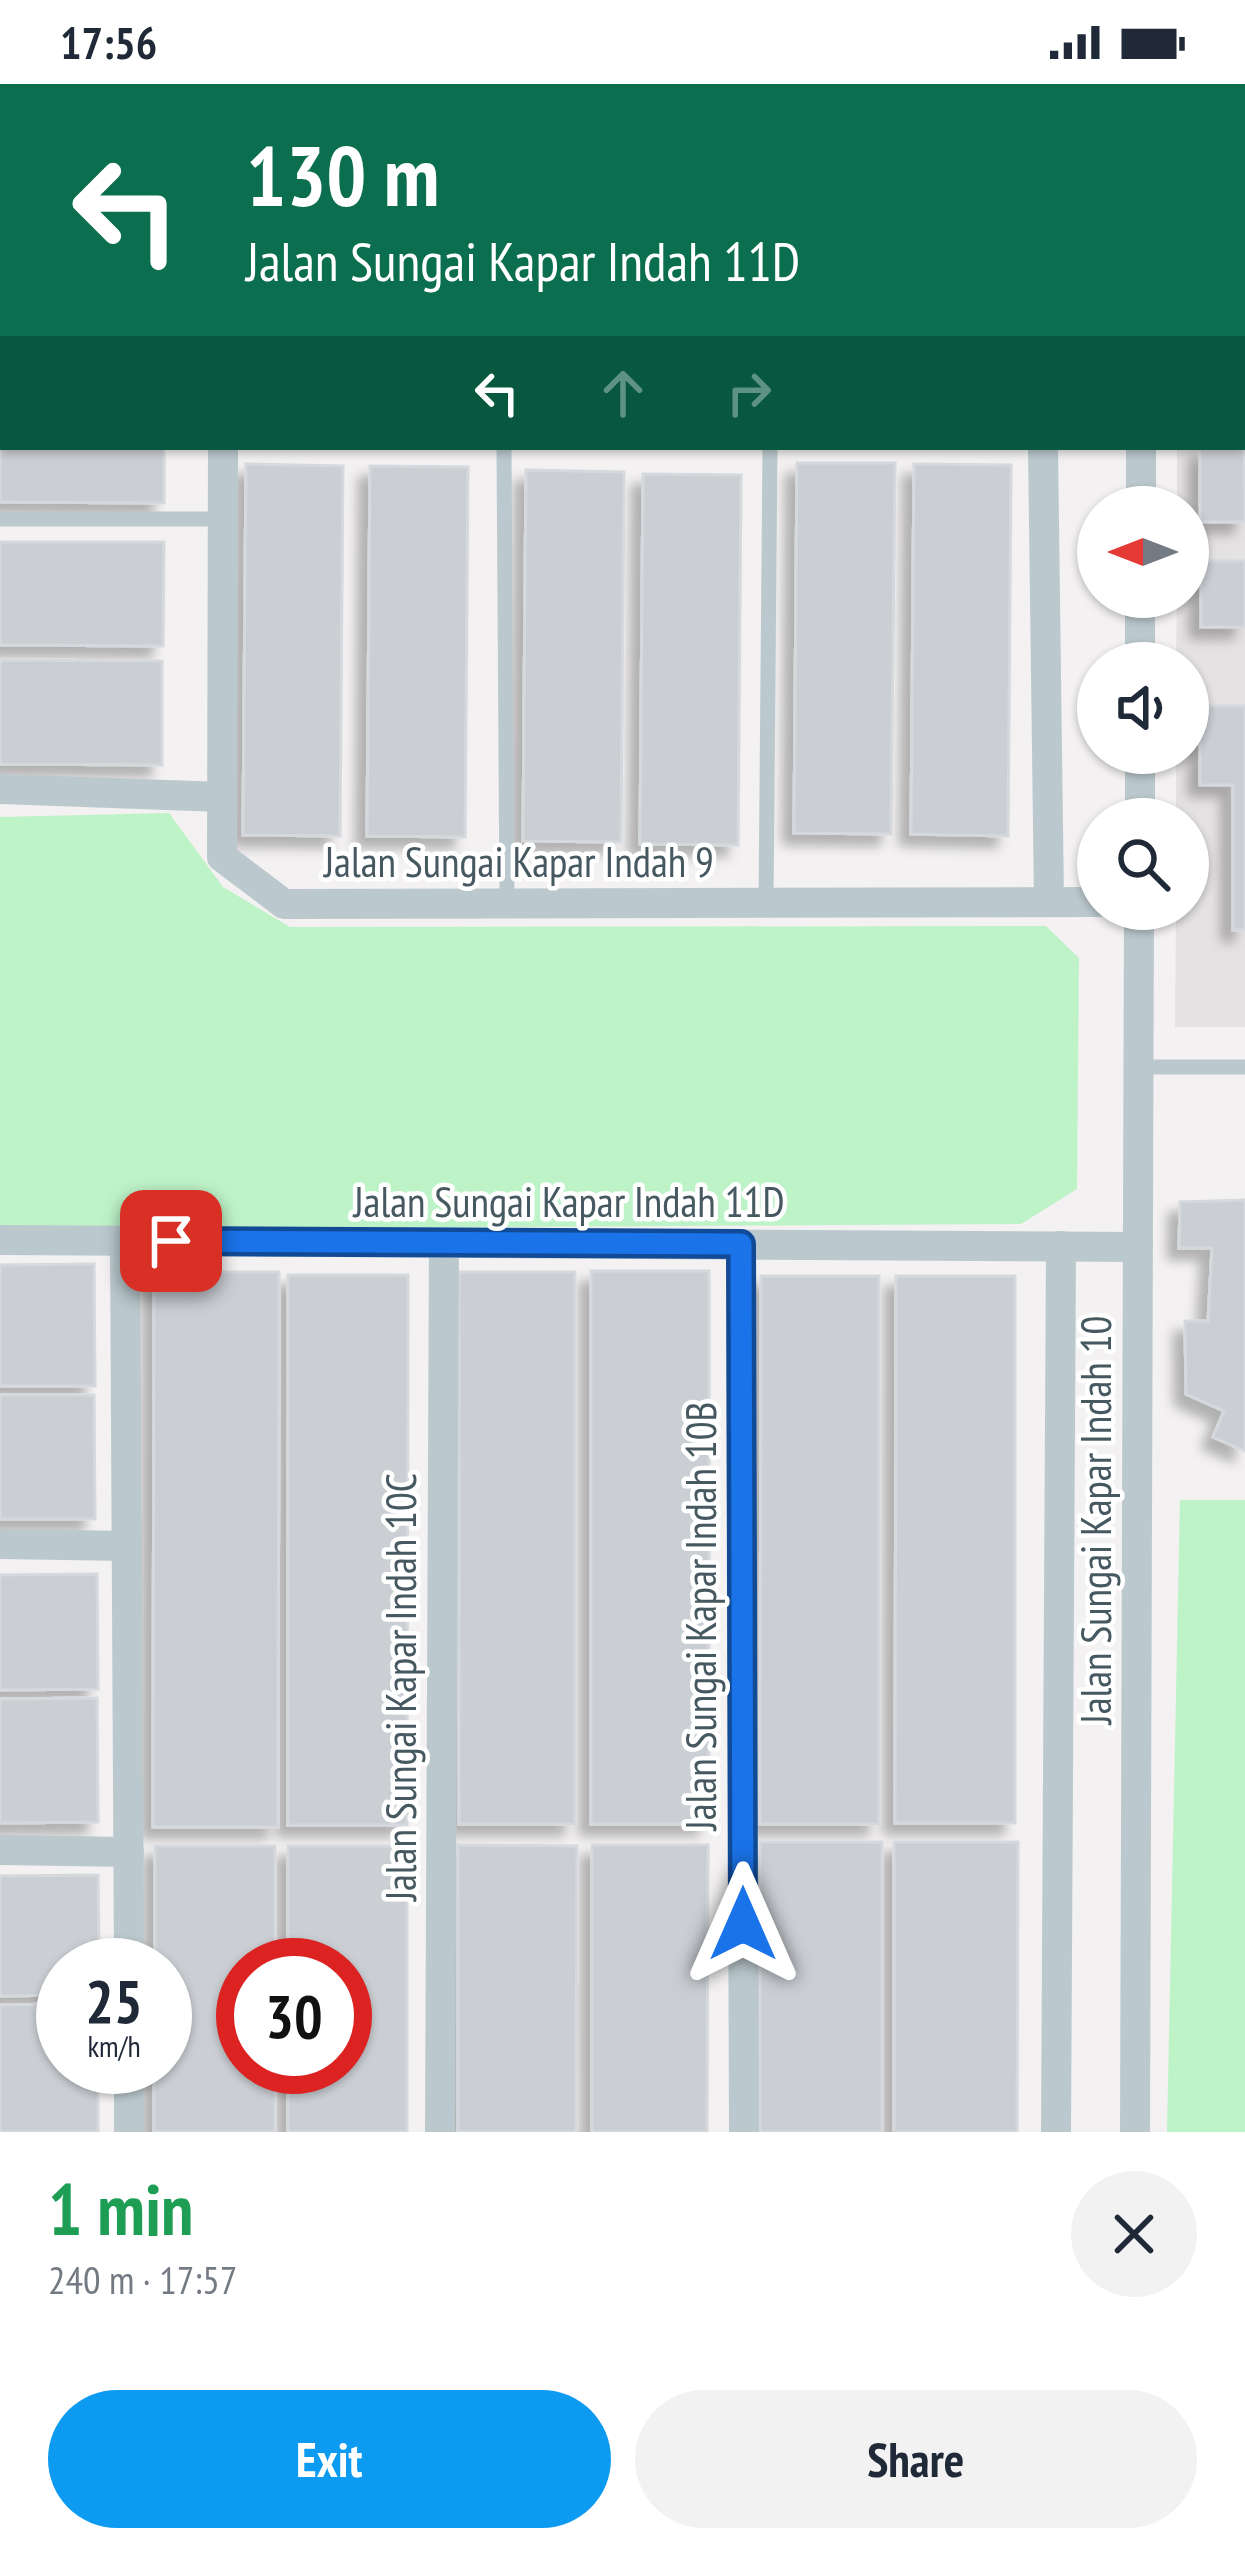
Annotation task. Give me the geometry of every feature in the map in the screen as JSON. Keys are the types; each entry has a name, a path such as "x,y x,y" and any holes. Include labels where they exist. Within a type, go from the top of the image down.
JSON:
{"street":[{"name":"Jalan Sungai Kapar Indah 9","path":"223,450 222,857 284,904 1077,902"},
{"path":"1043,450 1049,902"},
{"path":"1141,450 1141,486"},
{"path":"0,789 222,796"},
{"name":"Jalan Sungai Kapar Indah 10","path":"1135,2132 1139,930"},
{"name":"Jalan Sungai Kapar Indah 11D","path":"0,1240 1138,1246"},
{"path":"125,1241 129,1938"},
{"name":"Jalan Sungai Kapar Indah 10C","path":"440,2132 444,1243"},
{"name":"Jalan Sungai Kapar Indah 10B","path":"741,1244 744,2132"},
{"path":"1056,2132 1061,1246"},
{"path":"0,1544 127,1546"},
{"path":"0,1850 129,1852"},
{"path":"129,2094 129,2132"}],"lane":[{"path":"504,450 507,903"},
{"path":"766,902 770,450"},
{"path":"0,519 224,519"},
{"path":"1138,1067 1245,1067"}],"shaded area":[{"path":"1177,450 1245,450 1245,1027 1175,1027 1176,930 1209,930 1209,798 1176,798 1176,774 1209,774 1209,642 1176,642 1177,618 1209,618 1209,486 1177,486"}],"green space":[{"path":"169,813 223,887 290,927 1046,926 1079,958 1077,1189 1021,1224 0,1230 0,817"},
{"path":"1180,1500 1245,1500 1245,2132 1167,2132"}],"building":[{"path":"0,450 164,450 164,503 0,502"},
{"path":"1200,450 1244,450 1245,522 1209,522 1209,486 1200,486"},
{"path":"797,463 895,463 891,834 794,833"},
{"path":"246,464 343,466 340,836 243,835"},
{"path":"914,464 1011,465 1008,836 911,834"},
{"path":"370,466 468,467 465,837 367,836"},
{"path":"526,470 624,472 621,842 523,841"},
{"path":"643,474 741,475 738,845 640,844"},
{"path":"0,542 164,542 163,646 0,645"},
{"path":"1209,561 1245,561 1245,627 1201,627 1201,618 1209,618"},
{"path":"0,660 162,661 162,765 0,764"},
{"path":"1209,706 1245,706 1245,930 1233,930 1233,785 1200,785 1200,774 1209,774"},
{"path":"1245,1200 1245,1451 1213,1437 1224,1411 1186,1394 1185,1321 1208,1321 1212,1248 1179,1248 1180,1202"},
{"path":"94,1264 95,1386 0,1386 0,1265"},
{"path":"591,1271 709,1271 709,1824 591,1824"},
{"path":"154,1272 279,1272 278,1827 153,1827"},
{"path":"459,1272 575,1272 575,1824 459,1824"},
{"path":"288,1275 408,1275 407,1825 288,1825"},
{"path":"761,1276 879,1276 879,1824 760,1824"},
{"path":"896,1276 1015,1276 1015,1823 895,1823"},
{"path":"0,1395 94,1395 95,1519 0,1519"},
{"path":"97,1574 98,1689 0,1690 0,1575"},
{"path":"97,1698 98,1822 0,1823 0,1699"},
{"path":"760,1842 882,1842 882,2132 760,2132"},
{"path":"894,1842 1018,1842 1017,2132 894,2132"},
{"path":"458,1845 577,1846 576,2132 458,2132"},
{"path":"592,1845 708,1845 707,2132 592,2132"},
{"path":"155,1846 275,1846 275,1938 216,1938 216,2094 275,2094 275,2132 154,2132 154,2094 192,2094 192,1938 155,1938"},
{"path":"288,1846 407,1846 407,2132 288,2132 288,2094 372,2094 372,1938 288,1938"},
{"path":"98,1875 99,1938 36,1938 36,1995 0,1996 0,1876"},
{"path":"36,2004 36,2094 98,2094 98,2132 0,2132 0,2005"}],"route":[{"path":"171,1241 741,1244 743,1924"}]}
